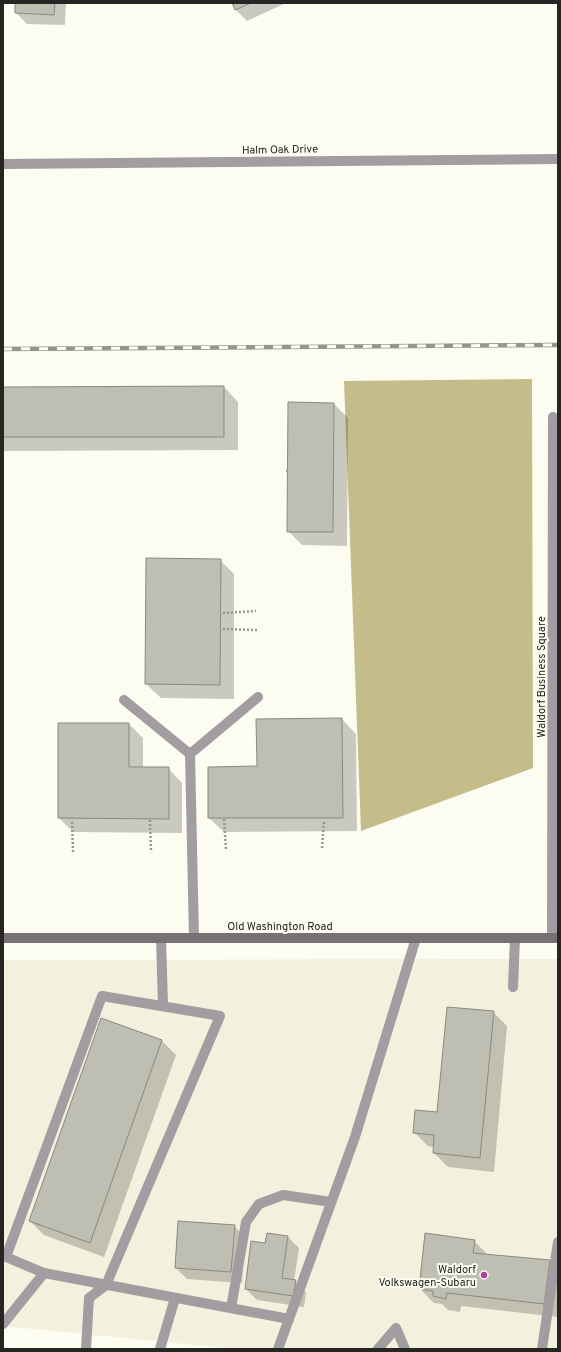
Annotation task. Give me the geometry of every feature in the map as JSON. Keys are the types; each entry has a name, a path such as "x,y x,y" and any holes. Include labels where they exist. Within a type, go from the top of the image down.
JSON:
{"main road":[{"name":"Old Washington Road","path":"3,938 555,938"}],"street":[{"name":"Halm Oak Drive","path":"3,164 558,159"},
{"name":"Waldorf Business Square","path":"553,417 555,938"},
{"path":"190,754 258,697"},
{"path":"124,700 190,754 194,938"},
{"path":"161,938 163,1006"},
{"path":"278,1349 355,1137 416,938"},
{"path":"513,987 515,938"},
{"path":"86,1349 89,1298 106,1285 220,1016 102,996 6,1258 44,1273 106,1285 175,1298 289,1319"},
{"path":"231,1308 246,1222 259,1204 283,1194 331,1202"},
{"path":"542,1349 558,1242"},
{"path":"3,1324 44,1273"},
{"path":"160,1349 175,1298"},
{"path":"378,1349 396,1328 404,1349"}],"path":[{"path":"223,613 256,611"},
{"path":"223,629 257,630"},
{"path":"224,819 226,849"},
{"path":"150,820 152,851"},
{"path":"322,848 324,820"},
{"path":"72,822 73,852"}],"shaded area":[{"path":"532,379 533,768 361,831 344,381"},
{"path":"558,959 558,1349 235,1349 3,1326 3,960"}],"building":[{"path":"15,3 55,3 54,15 15,13"},
{"path":"232,3 251,3 235,10"},
{"path":"224,386 224,437 3,437 3,387"},
{"path":"288,402 334,403 333,532 287,532"},
{"path":"146,558 221,559 220,685 145,684"},
{"path":"342,718 343,818 208,818 208,767 257,766 256,719"},
{"path":"58,723 129,723 129,767 169,767 169,819 58,818"},
{"path":"447,1007 494,1011 480,1158 433,1153 434,1135 413,1133 415,1110 437,1112"},
{"path":"101,1018 162,1040 90,1243 29,1221"},
{"path":"178,1221 235,1225 231,1272 175,1268"},
{"path":"267,1233 288,1236 282,1278 296,1280 293,1296 245,1289 251,1241 265,1243"},
{"name":"Waldorf Volkswagen-Subaru","path":"425,1233 475,1240 473,1253 550,1260 544,1304 447,1293 446,1299 433,1296 433,1291 419,1289"}],"railway":[{"path":"3,349 558,345"}],"place":[{"name":"Waldorf Volkswagen-Subaru","path":"484,1275"}]}
